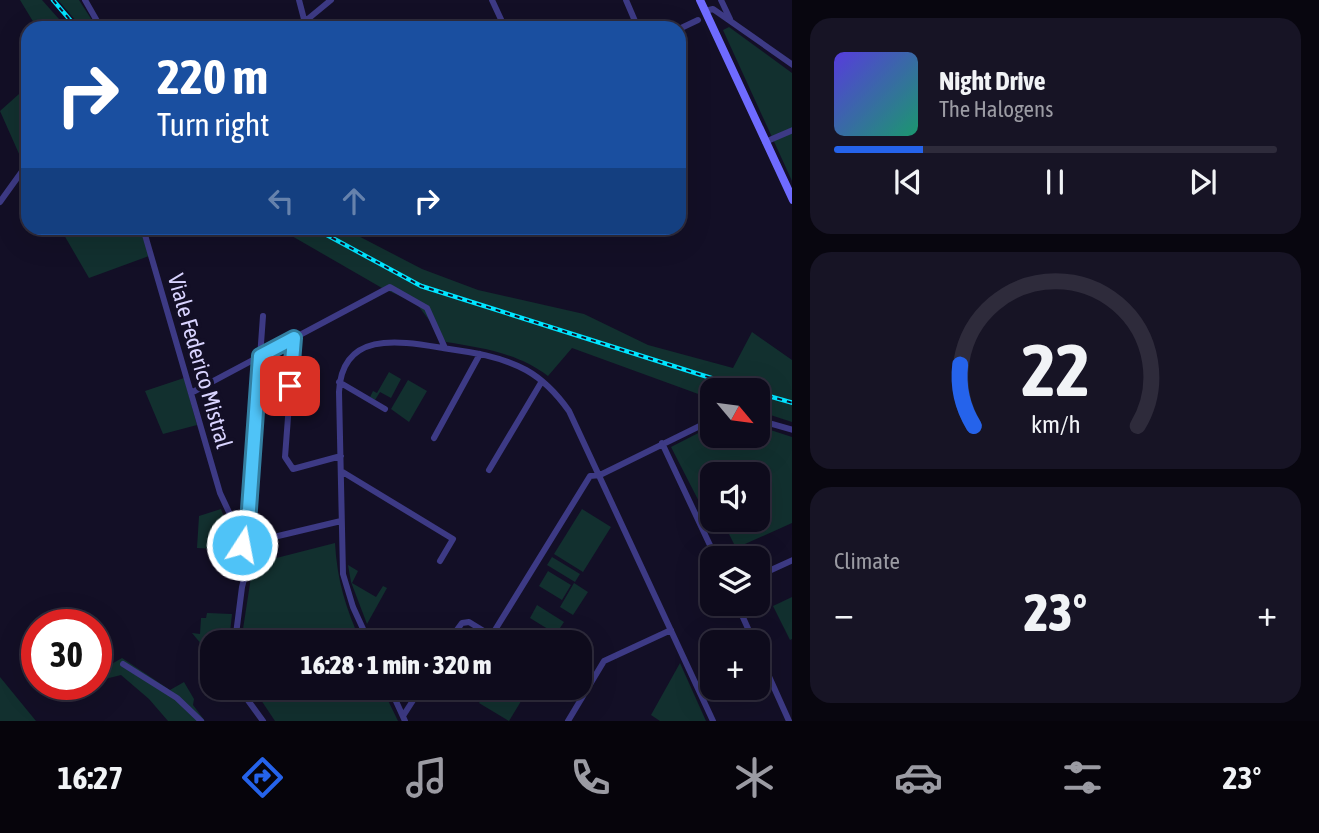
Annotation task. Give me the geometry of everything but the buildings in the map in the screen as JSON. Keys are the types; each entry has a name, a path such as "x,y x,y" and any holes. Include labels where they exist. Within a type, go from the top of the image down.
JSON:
{"main road":[{"path":"701,0 792,200"}],"street":[{"path":"85,0 98,21"},
{"path":"299,0 304,21"},
{"path":"306,21 331,0"},
{"path":"492,0 502,21"},
{"path":"626,0 635,21"},
{"path":"721,0 731,21"},
{"path":"705,11 713,9 792,65"},
{"path":"686,26 698,20"},
{"path":"765,142 792,130"},
{"path":"0,202 21,173"},
{"name":"Viale Federico Mistral","path":"145,235 230,517 244,542 237,630"},
{"path":"191,393 390,287 422,302 445,348"},
{"path":"251,552 244,542 249,513 263,316"},
{"path":"294,338 285,457 293,470 341,456"},
{"path":"364,630 343,574 339,382 342,370 351,358 373,344 398,341 480,354 509,363 542,381 569,411 713,721"},
{"path":"434,438 480,354"},
{"path":"489,470 542,381"},
{"path":"339,382 385,409"},
{"path":"770,424 792,430"},
{"path":"495,630 585,481 700,426"},
{"path":"662,443 710,546"},
{"path":"341,471 453,539 440,561"},
{"path":"230,517 241,523 249,513"},
{"path":"244,542 341,521"},
{"name":"Viale Federico Mistral","path":"242,587 251,552 257,549 257,541"},
{"path":"770,570 792,560"},
{"path":"457,630 462,623 469,622 482,630"},
{"path":"568,721 604,661 671,630"},
{"path":"123,664 177,698 201,721"},
{"path":"770,679 789,721"},
{"path":"248,700 263,721"},
{"path":"395,700 404,719"},
{"path":"404,719 414,700"}],"green space":[{"path":"20,0 42,0 61,21 33,21"},
{"path":"58,0 79,0 92,21 76,21"},
{"path":"729,27 792,73 792,181 723,30"},
{"path":"21,92 21,158 0,111"},
{"path":"64,235 143,235 149,256 89,278"},
{"path":"290,235 356,235 422,269 478,290 584,314 648,345 733,368 752,332 792,360 792,422 770,415 770,378 700,378 700,395 572,348 548,376 512,357 487,349 446,342 416,303 382,288"},
{"path":"389,372 401,379 391,398 380,392 375,400 370,397 373,391 377,393"},
{"path":"184,378 197,425 163,434 145,391"},
{"path":"408,380 427,391 409,422 391,409"},
{"path":"770,430 792,437 792,523 740,546 735,546 728,532 770,532 770,462 700,462 700,504 671,447 700,432 700,448 770,448"},
{"path":"221,509 237,550 197,548 199,516"},
{"path":"582,509 611,527 583,572 554,554"},
{"path":"335,543 343,594 356,630 243,630 253,564"},
{"path":"552,557 580,574 575,582 547,565"},
{"path":"348,565 358,571 352,583 376,597 383,586 387,588 367,624 351,582"},
{"path":"548,571 571,585 562,600 539,586"},
{"path":"574,583 588,592 573,615 560,607"},
{"path":"792,597 792,639 790,640 773,606"},
{"path":"537,605 564,622 559,630 550,630 530,618"},
{"path":"207,613 232,614 230,630 200,630 201,618 206,618"},
{"path":"192,633 200,634 200,643"},
{"path":"122,658 170,690 184,682 194,699 193,705 205,721 168,721 149,699 121,675 112,677 112,664"},
{"path":"680,663 706,721 660,721 651,715"},
{"path":"0,677 36,721 0,721"},
{"path":"261,700 388,700 398,721 275,721"},
{"path":"480,700 522,700 509,721 479,703"}],"railway":[{"path":"53,0 71,21"},
{"path":"327,235 421,286 711,378"},
{"path":"770,396 792,403"}],"route":[{"path":"242,545 247,537 260,356 294,338 290,386"}]}
